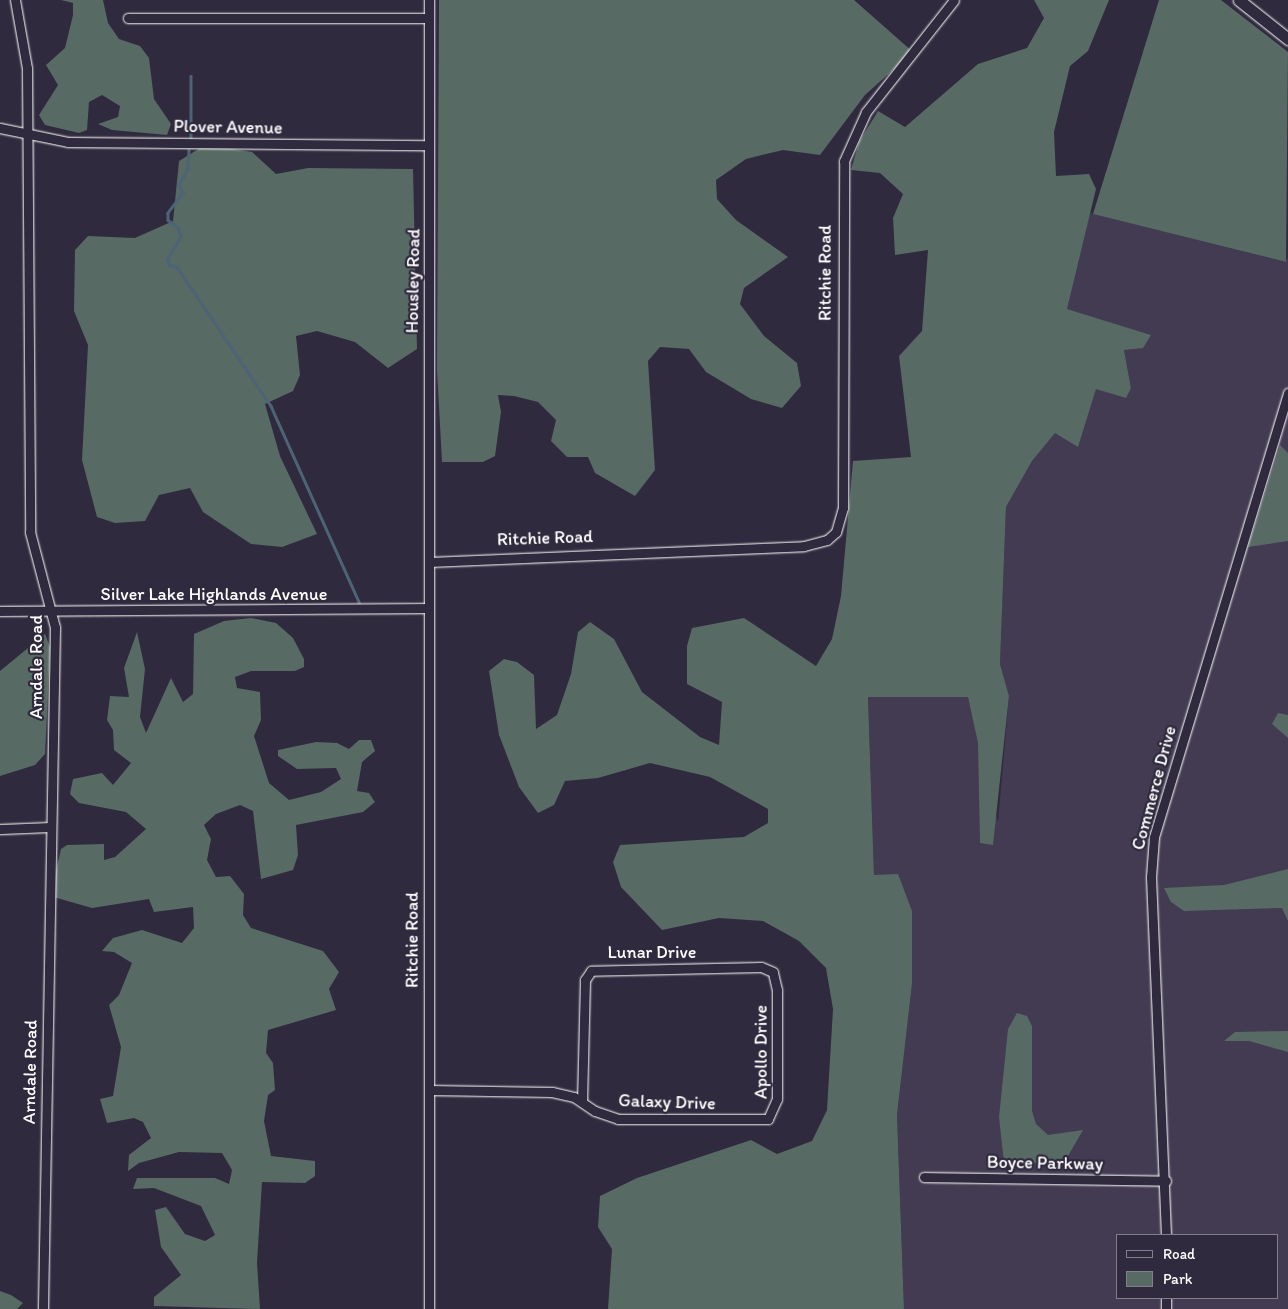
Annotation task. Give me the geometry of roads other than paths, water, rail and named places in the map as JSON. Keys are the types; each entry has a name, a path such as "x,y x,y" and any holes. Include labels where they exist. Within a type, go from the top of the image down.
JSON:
{"main road":[{"path":"1239,0 1288,39"}],"street":[{"name":"Arndale Road","path":"15,0 27,52 30,532 54,610 43,1309"},
{"name":"Housley Road","path":"429,0 429,562"},
{"name":"Ritchie Road","path":"429,1309 429,562 804,546 827,540 836,532 843,508 841,224 845,157 866,112 954,0"},
{"path":"128,18 429,18"},
{"name":"Plover Avenue","path":"0,128 68,142 429,145"},
{"name":"Commerce Drive","path":"1166,1234 1166,1181 1151,877 1154,837 1288,393"},
{"name":"Silver Lake Highlands Avenue","path":"0,611 428,608"},
{"path":"0,829 51,828"},
{"name":"Lunar Drive","path":"582,1101 585,1062 584,980 596,968 761,967 774,975"},
{"name":"Apollo Drive","path":"760,1120 776,1109 774,975"},
{"name":"Galaxy Drive","path":"429,1090 538,1091 582,1101 618,1119 760,1120"},
{"name":"Boyce Parkway","path":"924,1177 1166,1181"}],"waterway":[{"path":"191,76 191,137"},
{"path":"189,150 188,169 179,185 183,193 168,213 168,220 178,227 181,237 168,259 169,265 177,267 271,406 359,602"}]}
